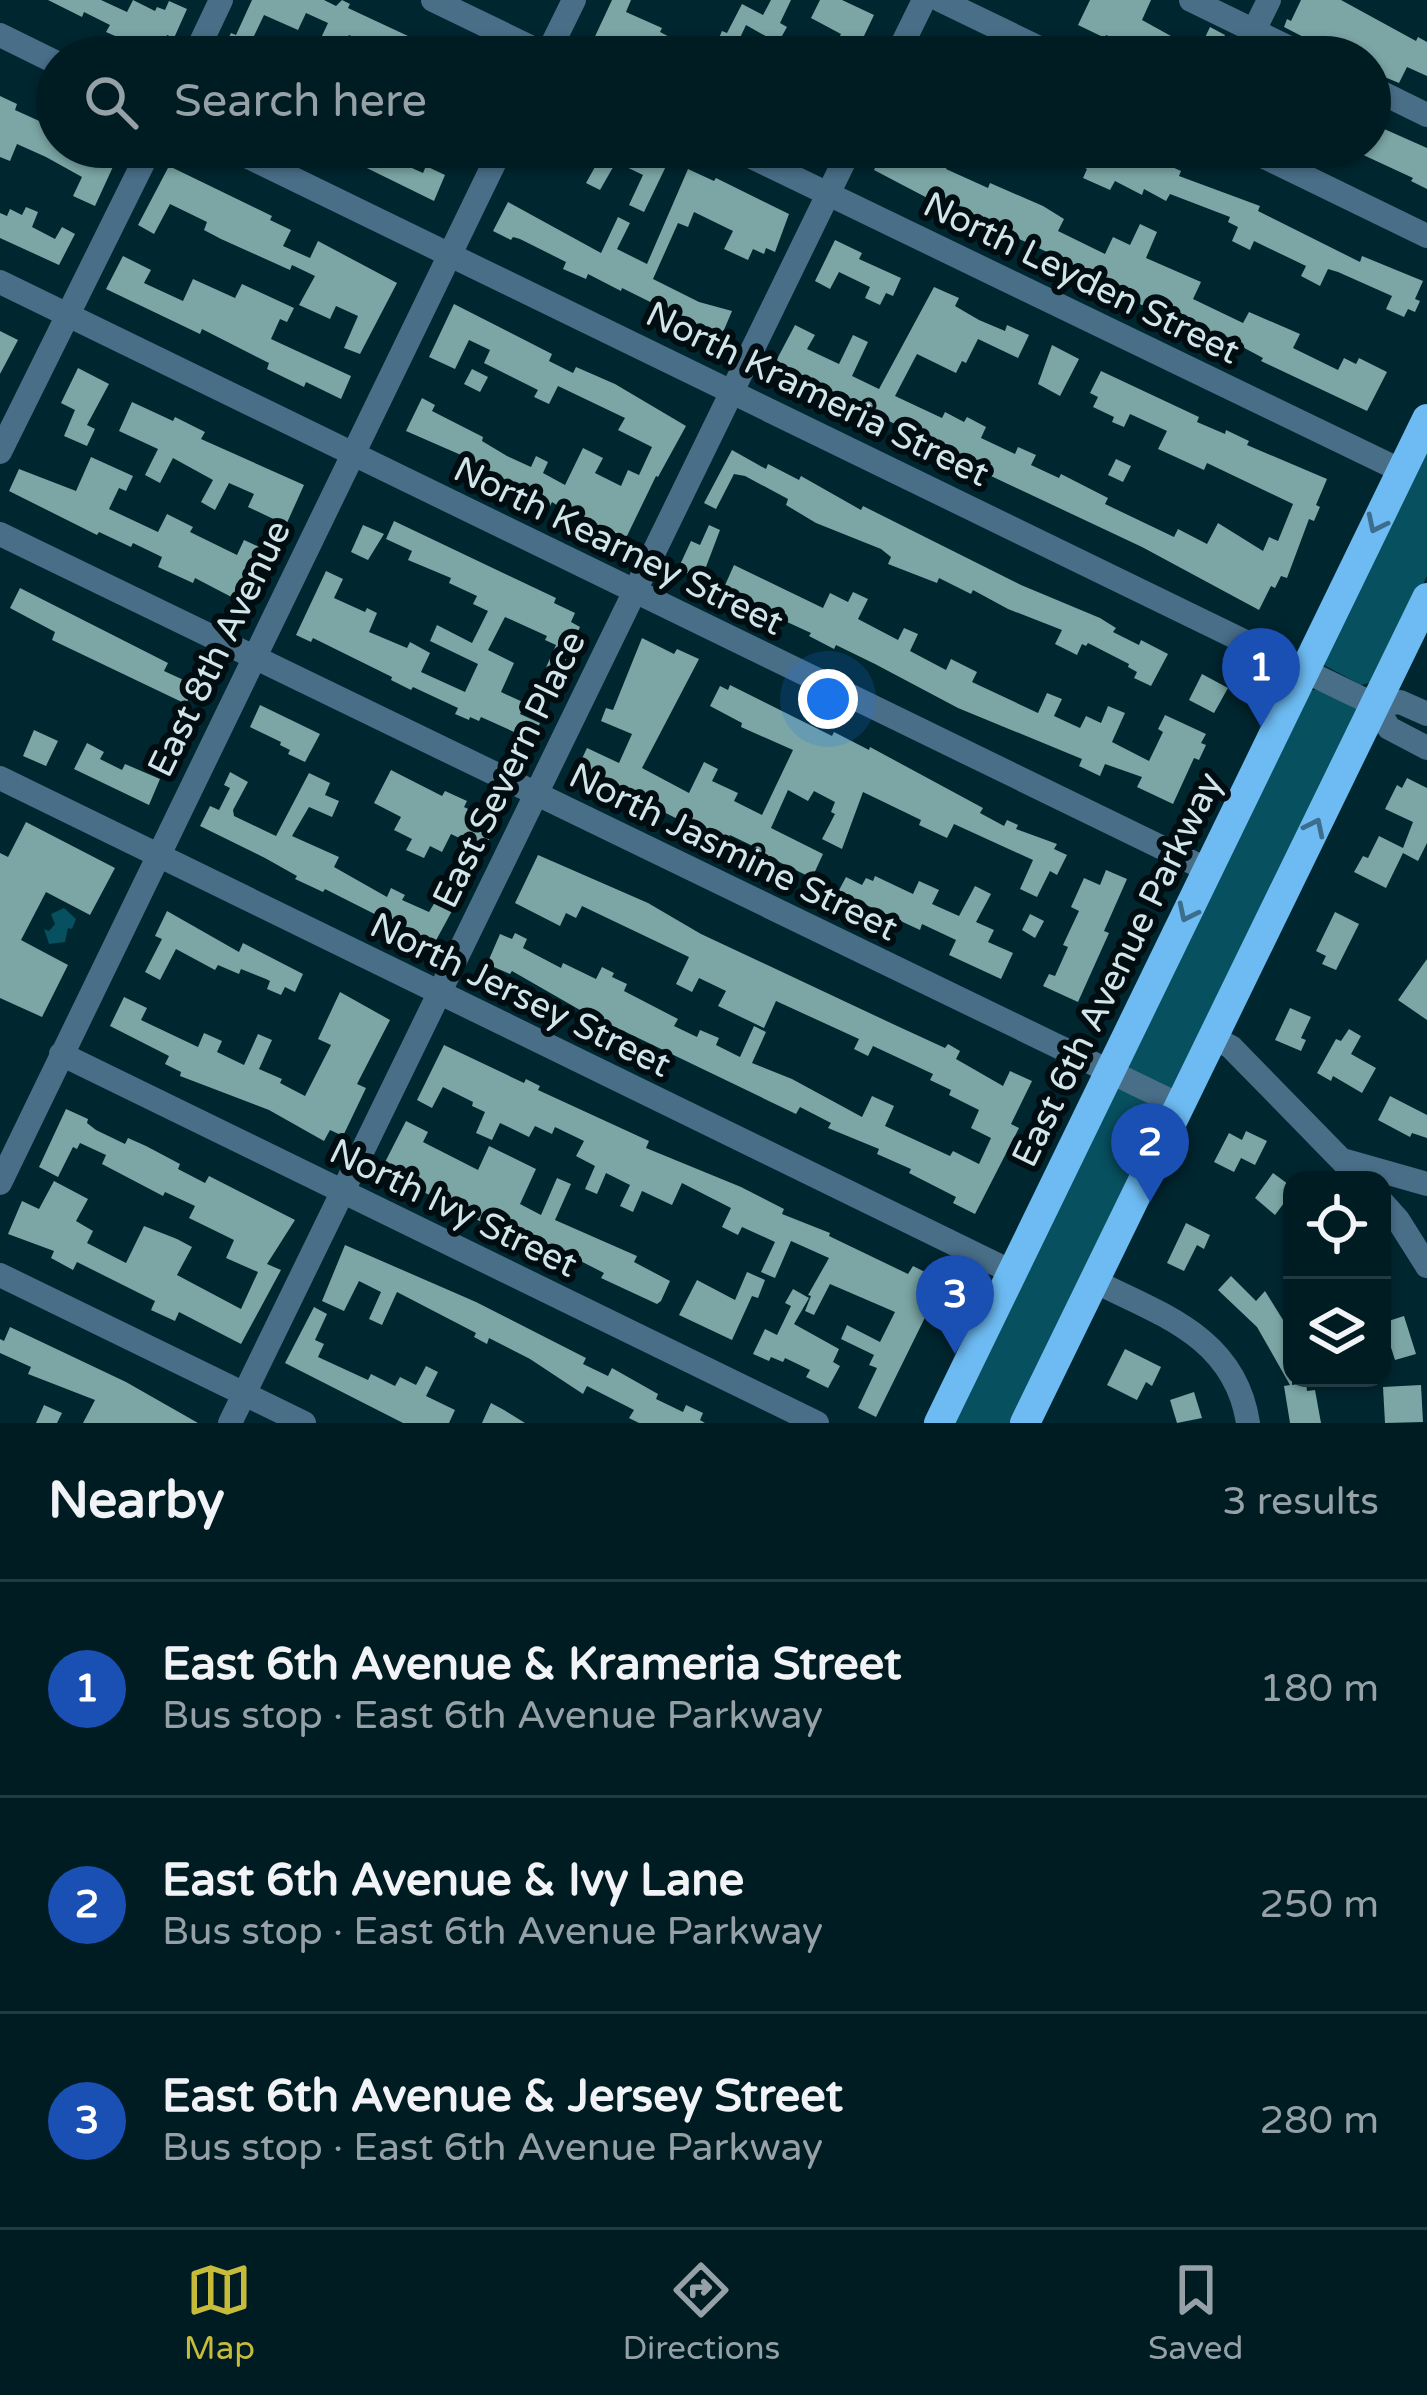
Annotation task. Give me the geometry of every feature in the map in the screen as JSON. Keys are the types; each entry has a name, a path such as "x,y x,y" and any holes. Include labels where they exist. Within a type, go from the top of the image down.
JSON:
{"main road":[{"name":"East 6th Avenue Parkway","path":"939,1423 1427,419"},
{"path":"1025,1423 1427,598"}],"street":[{"path":"204,36 221,0"},
{"path":"433,0 507,36"},
{"path":"557,36 574,0"},
{"path":"906,36 924,0"},
{"path":"940,0 1015,36"},
{"path":"1191,0 1265,36"},
{"path":"1252,36 1269,0"},
{"path":"0,35 36,53"},
{"path":"1391,97 1427,115"},
{"path":"0,452 140,168"},
{"name":"North Krameria Street","path":"271,168 1375,706 1389,728 1427,748"},
{"name":"East 8th Avenue","path":"0,1183 492,168"},
{"name":"North Leyden Street","path":"773,168 1402,471"},
{"name":"East Severn Place","path":"230,1423 840,168"},
{"path":"1287,168 1427,236"},
{"name":"North Kearney Street","path":"0,282 1208,870"},
{"name":"North Jasmine Street","path":"0,534 1179,1105"},
{"name":"North Krameria Street","path":"1375,706 1400,702 1427,714"},
{"name":"North Jersey Street","path":"0,778 1012,1272"},
{"path":"1212,1037 1231,1047 1352,1171"},
{"name":"North Ivy Street","path":"61,1054 817,1423"},
{"path":"1343,1161 1427,1184"},
{"path":"1391,1212 1427,1266"},
{"path":"0,1275 304,1423"},
{"path":"1094,1281 1192,1332 1218,1353 1239,1385 1248,1423"}],"shaded area":[{"path":"1427,441 1427,576 1376,681 1361,685 1322,664"},
{"path":"1309,690 1319,690 1360,711 1017,1423 951,1423"},
{"path":"64,908 76,919 72,929 68,928 65,942 49,944 44,929 49,931 55,924 51,914"}],"building":[{"path":"48,0 101,0 127,12 133,0 155,11 157,7 165,10 169,1 187,9 175,36 115,36 106,32 110,25 84,12 82,17"},
{"path":"252,0 324,0 336,6 342,0 350,4 348,8 408,36 322,36 328,23 306,13 298,30 264,15 254,36 230,36 236,35"},
{"path":"612,0 631,0 626,12 662,28 660,32 668,36 595,36"},
{"path":"771,0 791,0 780,23 787,27 782,36 766,36 746,25 741,36 720,36 722,31 727,33 742,4 763,15"},
{"path":"820,0 842,0 874,15 864,36 840,36 811,18"},
{"path":"1090,0 1151,0 1142,20 1171,36 1101,36 1078,25"},
{"path":"1301,0 1341,0 1416,41 1418,37 1427,42 1427,76 1407,67 1399,83 1391,80 1391,36 1301,36 1284,27 1287,19 1291,21"},
{"path":"1210,27 1225,36 1206,36"},
{"path":"0,96 36,120 36,153 17,144 10,161 0,157"},
{"path":"1391,132 1427,148 1427,189 1391,168"},
{"path":"66,168 112,168 95,206 73,196 82,177"},
{"path":"168,168 173,168 272,216 270,220 291,230 283,246 310,258 318,241 397,283 360,354 344,348 358,316 336,306 330,319 299,305 315,276 221,239 204,230 207,222 170,204 154,234 138,225"},
{"path":"367,168 412,168 423,173 430,168 445,175 434,201"},
{"path":"594,168 613,168 600,190 586,183"},
{"path":"628,168 665,168 644,212 629,205 643,175"},
{"path":"946,168 988,188 990,183 1043,206 1064,219 1058,231 1105,254 1113,237 1130,245 1140,224 1157,232 1146,258 1201,282 1193,299 1243,323 1249,312 1300,334 1293,348 1338,370 1344,358 1356,364 1359,358 1387,372 1367,411 1261,361 1263,358 1222,336 1181,323 1044,258 1047,252 979,215 975,223 874,170"},
{"path":"1174,168 1181,171 1179,176 1260,206 1258,211 1360,262 1362,256 1423,281 1415,299 1420,301 1415,312 1408,309 1404,317 1386,309 1392,296 1338,272 1328,269 1320,286 1301,276 1306,266 1254,241 1250,250 1232,241 1238,227 1228,222 1230,217 1170,194 1166,201 1144,189 1142,195 1115,181 1110,190 1083,178 1087,169"},
{"path":"688,169 789,214 775,252 753,249 748,260 724,249 733,231 694,212 688,227 678,223 653,279 699,302 732,311 721,337 622,288 563,269 566,262 493,231 508,202 601,253 618,217 630,223 617,249 647,264"},
{"path":"26,207 38,212 32,227 55,239 62,227 75,234 59,265 0,238 0,213 7,216 10,209 22,215"},
{"path":"835,240 862,253 859,259 901,278 893,296 886,293 880,305 865,298 870,287 839,272 830,289 815,281"},
{"path":"123,256 151,270 144,283 183,301 193,279 235,298 242,284 294,308 287,322 280,319 271,339 351,376 341,399 306,382 304,387 202,329 200,334 106,289"},
{"path":"934,287 959,298 955,306 979,320 1029,335 1018,358 978,339 956,373 917,354 895,396 942,418 945,412 964,422 967,417 986,427 981,438 1015,454 1018,447 1036,455 1031,465 1108,498 1105,504 1174,537 1178,529 1207,544 1218,523 1263,551 1269,537 1278,541 1293,504 1207,463 1204,470 1158,449 1167,431 1130,414 1124,427 1112,422 1114,417 1093,407 1098,397 1090,393 1101,371 1199,417 1197,422 1225,434 1226,430 1249,441 1247,445 1327,479 1316,505 1320,507 1314,521 1309,519 1287,578 1281,576 1275,588 1271,586 1259,610 1142,547 974,468 916,438 918,434 875,415 872,420 803,387 807,378 776,361 795,325 815,335 807,349 839,364 853,335 868,342 852,376 879,389"},
{"path":"454,304 552,354 549,361 615,384 686,426 626,538 593,523 591,527 552,502 550,506 457,463 461,455 406,431 422,398 435,405 432,411 483,437 482,441 507,456 531,467 536,456 548,462 543,473 565,485 583,448 603,458 595,473 621,486 628,470 639,475 652,447 618,430 625,418 558,386 549,404 534,397 538,390 484,363 490,350 469,340 455,369 429,357"},
{"path":"0,331 18,340 0,374"},
{"path":"1052,345 1079,359 1060,396 1038,384"},
{"path":"78,368 109,384 87,425 95,429 87,446 64,436 75,410 61,403"},
{"path":"472,369 488,377 480,392 464,384"},
{"path":"132,402 173,421 175,417 205,432 201,439 304,485 286,525 248,507 254,494 229,483 215,510 201,502 213,480 173,458 160,483 145,475 158,449 119,431"},
{"path":"732,450 766,469 768,464 799,480 801,476 861,510 863,506 1021,585 1100,618 1116,628 1113,632 1139,645 1141,640 1168,654 1151,686 1134,678 1137,672 1129,664 1088,643 1082,644 1077,655 1055,644 1062,630 973,590 971,594 939,578 937,583 888,564 891,557 881,549 816,523 786,505 788,499 745,476 734,474 716,509 704,503"},
{"path":"91,457 133,476 126,491 119,488 109,509 158,532 167,514 193,527 190,532 237,555 244,540 266,550 241,602 195,578 193,583 158,567 162,557 133,543 131,547 97,535 9,491 19,469 76,491"},
{"path":"1116,459 1131,466 1123,482 1108,475"},
{"path":"394,521 556,598 554,603 575,613 571,622 580,627 576,636 584,640 563,680 544,672 556,645 505,617 488,650 514,663 501,692 525,703 520,714 540,723 532,740 481,717 469,720 455,714 458,708 411,690 313,638 311,642 296,635 326,571 343,579 334,598 377,613 369,632 407,648 410,642 430,653 421,672 465,692 478,664 430,641 437,625 472,643 488,611 473,604 477,596 449,583 451,578 408,560 412,551 386,539"},
{"path":"363,525 384,534 368,560 351,552"},
{"path":"709,525 720,530 701,580 678,569 691,541 700,545"},
{"path":"734,565 823,608 830,593 848,602 853,592 868,599 858,619 898,640 904,628 918,634 910,651 946,670 951,659 977,672 972,682 1038,713 1047,693 1062,699 1054,716 1080,728 1086,716 1101,723 1108,706 1125,713 1112,742 1149,761 1163,732 1158,729 1165,715 1206,734 1201,743 1206,745 1199,760 1194,758 1173,804 1137,787 1142,777 1105,764 1100,776 1079,766 1082,759 958,708 722,592"},
{"path":"20,588 168,663 164,671 188,682 191,675 208,683 199,701 190,696 186,704 52,640 55,632 10,608"},
{"path":"642,638 674,654 677,649 699,659 642,768 689,793 704,762 718,769 712,781 738,793 734,801 762,815 793,750 741,727 742,723 710,706 720,686 728,690 730,685 832,736 834,732 870,747 983,808 980,813 1004,826 1007,820 1018,825 1016,829 1057,844 1054,849 1067,855 1057,875 1050,871 1037,897 1020,889 1033,860 954,824 947,838 863,792 842,849 822,839 835,814 831,812 835,802 814,791 808,801 788,790 771,828 823,854 812,878 777,861 774,867 754,858 759,849 730,835 726,843 577,769 587,748 619,763 632,734 601,721 606,708 613,710"},
{"path":"1202,674 1228,688 1214,713 1189,700"},
{"path":"260,705 320,734 305,762 288,754 290,750 281,742 250,727"},
{"path":"34,730 58,741 46,766 23,756"},
{"path":"87,743 104,752 100,759 122,770 125,764 160,779 149,805 74,769"},
{"path":"391,770 442,796 445,791 467,801 464,807 497,823 484,850 451,834 442,852 430,846 424,858 406,850 412,839 394,830 401,817 374,803"},
{"path":"230,772 248,782 234,816 276,836 309,773 330,783 325,795 339,801 332,817 309,807 292,836 339,857 334,867 387,897 391,888 405,895 402,900 429,912 449,879 465,887 434,944 325,889 295,879 297,876 265,858 200,826 210,806 219,810 230,788 224,785"},
{"path":"1407,778 1427,788 1427,843 1418,861 1403,853 1386,888 1354,872 1379,836 1403,848 1413,822 1385,809 1397,785 1402,788"},
{"path":"26,822 115,868 90,915 46,892 21,940 68,965 42,1017 0,998 0,853 8,857"},
{"path":"538,855 648,903 701,934 895,1025 945,1048 948,1044 960,1051 956,1059 1003,1086 1010,1071 1032,1081 1011,1124 1019,1128 975,1214 953,1203 956,1197 909,1173 911,1169 877,1154 879,1149 828,1128 831,1123 800,1107 796,1114 580,1010 512,971 487,964 500,934 512,939 515,933 527,939 523,948 561,968 563,963 596,979 602,967 614,973 612,977 627,984 624,991 678,1019 674,1026 697,1037 700,1030 719,1038 716,1045 740,1057 754,1026 766,1032 752,1063 862,1117 872,1096 894,1106 885,1126 979,1164 991,1138 971,1128 979,1110 949,1095 951,1090 930,1080 933,1074 873,1046 868,1056 854,1049 859,1039 776,1001 764,1028 718,1006 726,991 699,978 692,992 676,984 689,957 582,906 576,918 566,913 560,926 515,903"},
{"path":"1106,870 1127,879 1078,1002 1043,986 1049,974 1055,976 1068,947 1063,945 1079,911 1071,907 1084,878 1100,885"},
{"path":"875,876 913,894 919,881 939,890 932,904 959,916 975,886 991,894 976,922 994,930 988,942 1013,953 1001,979 949,955 956,940 922,924 920,930 838,892 846,877 862,885"},
{"path":"167,911 239,952 243,943 303,974 295,992 285,987 281,995 267,989 270,981 266,979 241,969 239,974 218,965 215,970 176,949 160,980 145,972 162,939 155,936"},
{"path":"1335,912 1359,924 1336,970 1322,964 1326,956 1316,951"},
{"path":"1030,914 1044,921 1035,938 1022,930"},
{"path":"1427,959 1427,1020 1398,1000"},
{"path":"340,992 390,1020 357,1084 366,1088 343,1136 330,1130 324,1141 269,1110 180,1076 181,1072 165,1064 169,1056 110,1026 124,997 147,1008 141,1020 198,1047 204,1033 222,1041 217,1052 244,1065 258,1034 272,1040 259,1069 305,1096 331,1045 318,1039"},
{"path":"1290,1008 1311,1017 1301,1038 1306,1040 1301,1051 1275,1040"},
{"path":"1349,1029 1361,1036 1351,1054 1376,1068 1362,1093 1333,1076 1331,1081 1317,1073 1336,1039 1341,1041"},
{"path":"444,1045 524,1083 526,1079 540,1086 538,1090 649,1141 646,1148 741,1187 784,1209 782,1214 908,1274 913,1266 943,1281 876,1417 858,1408 877,1368 869,1365 874,1355 841,1339 847,1325 880,1342 895,1312 830,1284 814,1315 805,1311 808,1295 829,1258 791,1241 775,1278 761,1272 775,1242 742,1227 738,1235 722,1227 731,1208 682,1183 672,1205 642,1191 633,1212 620,1206 630,1185 606,1173 597,1194 585,1189 595,1166 576,1156 584,1141 555,1127 552,1134 535,1126 529,1137 500,1123 492,1140 476,1133 485,1112 472,1106 473,1102 443,1087 432,1108 417,1100"},
{"path":"1390,1096 1427,1115 1427,1138 1412,1133 1410,1137 1378,1120"},
{"path":"66,1109 125,1144 128,1138 180,1164 178,1169 205,1183 209,1176 295,1220 267,1264 281,1270 241,1344 179,1312 175,1321 151,1310 155,1301 77,1262 73,1270 51,1258 54,1251 8,1234 22,1201 39,1209 54,1181 88,1199 76,1221 93,1231 87,1243 126,1263 144,1226 177,1239 192,1247 177,1275 241,1309 258,1272 226,1258 234,1240 189,1218 195,1206 165,1192 163,1196 102,1164 106,1155 80,1143 77,1149 73,1147 58,1177 39,1167"},
{"path":"406,1121 428,1132 423,1142 478,1170 489,1146 536,1169 520,1204 541,1215 557,1178 571,1184 555,1220 637,1256 634,1262 670,1281 661,1301 657,1304 601,1278 604,1273 504,1222 499,1231 381,1170"},
{"path":"1246,1131 1267,1141 1255,1165 1241,1158 1234,1172 1214,1162 1229,1133 1242,1140"},
{"path":"1273,1173 1283,1180 1283,1204 1275,1215 1255,1198"},
{"path":"1186,1223 1210,1235 1204,1249 1197,1245 1184,1271 1167,1263"},
{"path":"345,1245 476,1302 586,1358 583,1364 608,1376 612,1368 658,1394 656,1399 683,1412 686,1405 703,1413 700,1420 705,1423 639,1423 629,1418 634,1410 587,1386 583,1394 530,1359 489,1338 487,1344 474,1337 476,1333 397,1292 382,1325 369,1319 381,1292 359,1281 344,1311 322,1301"},
{"path":"747,1272 765,1280 758,1298 752,1296 732,1340 679,1315 697,1280 735,1300"},
{"path":"1231,1276 1256,1301 1265,1291 1283,1320 1283,1373 1257,1327 1218,1290"},
{"path":"793,1289 809,1298 794,1324 839,1349 833,1362 840,1366 828,1388 806,1377 810,1370 785,1358 769,1361 753,1354 765,1329 777,1335 791,1306 785,1303"},
{"path":"314,1307 327,1314 315,1340 324,1344 318,1357 368,1380 371,1374 395,1386 400,1377 416,1385 426,1366 438,1372 426,1396 455,1410 449,1423 403,1423 285,1363"},
{"path":"1404,1316 1416,1354 1395,1360 1391,1320"},
{"path":"10,1327 126,1382 198,1423 83,1423 95,1400 28,1374 31,1367 0,1353 0,1339 4,1341"},
{"path":"1125,1349 1161,1367 1152,1386 1146,1382 1137,1400 1107,1385"},
{"path":"1421,1385 1423,1422 1385,1423 1383,1387"},
{"path":"1284,1387 1315,1390 1321,1423 1290,1423"},
{"path":"1194,1392 1202,1418 1177,1423 1170,1400"},
{"path":"491,1403 504,1410 525,1423 482,1423"},
{"path":"44,1405 62,1413 57,1423 36,1423"}],"place":[{"name":"East 6th Avenue & Krameria Street","path":"1261,727"},
{"name":"East 6th Avenue & Ivy Lane","path":"1150,1202"},
{"name":"East 6th Avenue & Jersey Street","path":"955,1354"}]}
